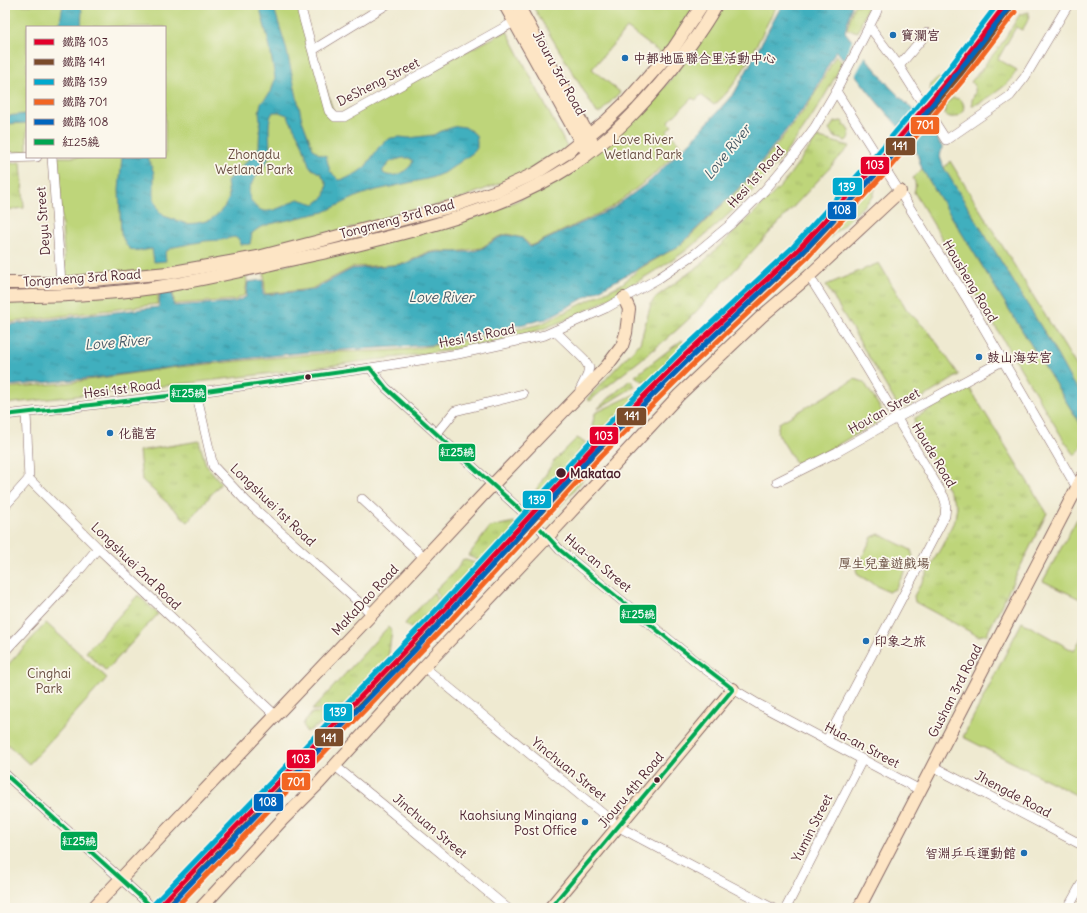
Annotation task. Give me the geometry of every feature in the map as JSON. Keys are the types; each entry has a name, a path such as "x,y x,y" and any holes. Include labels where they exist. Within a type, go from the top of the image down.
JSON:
{"street":[{"name":"DeSheng Street","path":"300,5 329,111 335,117 344,117 514,22"},
{"path":"313,50 386,5"},
{"name":"Jiouru 3rd Road","path":"505,5 585,139"},
{"name":"Jiouru 3rd Road","path":"518,5 592,152"},
{"path":"878,5 876,13 869,26 899,66 946,140 1010,96 1025,77 1068,5"},
{"path":"702,6 714,9"},
{"name":"Tongmeng 3rd Road","path":"5,283 61,283 168,273 258,257 450,207 499,190 536,172 564,155 585,139 628,100 673,49 702,6"},
{"name":"Tongmeng 3rd Road","path":"5,297 99,294 170,285 358,245 456,218 502,202 543,183 592,152 614,133 656,88 682,57 714,9"},
{"name":"Hesi 1st Road","path":"5,415 196,392 370,368 458,354 545,335 555,331 606,308 664,275 696,253 746,210 791,159 815,127 848,69 869,26"},
{"path":"899,66 927,33"},
{"path":"646,79 656,88"},
{"name":"Housheng Road","path":"836,91 966,297 1002,361 1079,483"},
{"path":"5,158 26,157"},
{"name":"Deyu Street","path":"52,158 61,283"},
{"path":"204,907 278,825 335,766 424,667 548,537 679,395 762,316 809,276 900,191"},
{"name":"Houde Road","path":"809,276 897,418 944,497 946,504 943,520 925,551 877,646 826,740"},
{"name":"MaKaDao Road","path":"93,908 372,614 492,485 607,366 622,346 626,333 629,309 624,298"},
{"path":"555,331 584,359 589,367 587,376 572,403"},
{"name":"Hou'an Street","path":"777,482 838,452 1002,361"},
{"name":"Hua-an Street","path":"370,368 386,388 537,525 560,550 668,639 733,689 920,790"},
{"name":"Longshuei 1st Road","path":"196,392 213,466 246,501 372,614"},
{"path":"437,433 455,412 523,394"},
{"path":"5,506 29,479 26,413"},
{"name":"Longshuei 2nd Road","path":"29,479 98,548 275,715"},
{"name":"Gushan 3rd Road","path":"859,908 1079,483"},
{"path":"362,499 424,557"},
{"path":"5,651 72,579 98,548"},
{"name":"Yinchuan Street","path":"424,667 619,827 772,908"},
{"name":"Jiouru 4th Road","path":"550,908 733,689"},
{"name":"Yumin Street","path":"786,908 862,760"},
{"name":"Jinchuan Street","path":"335,766 507,908"},
{"name":"Jhengde Road","path":"932,766 1082,844"},
{"path":"5,774 153,908"},
{"path":"1068,908 1082,883"}],"green space":[{"name":"Zhongdu Wetland Park","path":"5,5 300,5 335,117 507,31 567,147 527,173 454,201 256,253 167,269 66,280 57,158 166,158 166,26 26,26 26,152 5,152"},
{"path":"532,5 696,5 663,55 627,28 592,69 620,92 600,113 597,113"},
{"name":"Love River Wetland Park","path":"722,5 777,5 742,72 724,96 714,105 701,95 696,100 692,98 668,122 672,126 667,131 683,147 651,177 612,207 531,246 522,238 508,234 498,237 481,248 455,252 437,251 426,253 406,263 393,265 353,267 311,289 265,294 264,270 452,224 489,213 528,196 664,88 702,40"},
{"path":"854,5 868,5 858,32 847,29"},
{"path":"1029,12 1026,24 1022,30 1016,27 998,59 1017,70 1010,81 1003,87 986,99 972,105 975,89 971,82 1000,46 1020,14"},
{"path":"836,55 842,63 828,91 794,142 754,190 731,212 684,252 614,296 569,319 545,328 496,342 445,351 259,375 5,404 5,388 67,383 169,368 260,359 337,352 411,349 473,339 541,324 622,284 639,269 682,244 750,178 806,108"},
{"path":"939,78 944,81 946,90 942,97 936,99 931,94 930,87 933,82"},
{"path":"953,98 960,100 964,107 959,115 950,117 945,114 945,104"},
{"path":"842,121 849,131 850,136 846,141 836,138 829,130 834,122"},
{"path":"818,136 819,138 850,146 692,316 590,401 587,399 640,343 651,304 656,297 700,265 750,217 782,185"},
{"path":"950,161 1082,375 1082,393 1072,383 1046,335 944,168"},
{"path":"21,162 24,208 5,210 5,164"},
{"path":"922,169 1082,427 1082,447 1075,455 1065,442 914,192 915,182 913,178"},
{"path":"878,178 873,197 799,267 730,325 727,325 721,313 728,306 739,315 856,189 868,189"},
{"path":"879,263 907,310 930,333 959,375 908,407 896,403 826,285"},
{"path":"246,274 247,281 245,295 235,300 174,304 173,287"},
{"path":"158,288 158,304 5,323 5,299"},
{"path":"682,340 691,356 667,371 648,380 643,381 635,376"},
{"path":"855,379 864,382 882,411 882,419 803,465 795,462 777,432 779,423"},
{"path":"630,380 635,386 598,409 599,407"},
{"path":"652,386 656,390 612,435 600,442 592,426 595,413"},
{"path":"969,387 1047,513 987,634 978,636 915,602 914,596 955,519 957,506 914,426 915,418"},
{"path":"660,393 663,395 629,432 626,429"},
{"path":"577,438 599,450 595,454 584,445 577,453 587,462 561,490 543,496 539,500 533,495 554,461"},
{"path":"199,441 206,465 221,483 188,522 142,480 139,451"},
{"path":"592,465 594,467 560,506 548,509 544,506 544,499 564,494"},
{"path":"1082,510 1082,600 1043,581"},
{"path":"514,522 520,528 521,532 490,565 468,556 490,527"},
{"name":"厚生兒童遊戲場","path":"879,534 911,550 913,557 895,589 888,592 858,575 856,570 872,537"},
{"path":"463,559 481,565 471,586 464,592 445,615 436,589 457,569"},
{"path":"434,592 442,617 423,638 405,624"},
{"path":"138,595 158,614 106,671 86,652"},
{"path":"1022,622 1074,651 1082,637 1082,798 963,737"},
{"name":"Cinghai Park","path":"46,623 107,678 29,764 5,742 5,668"},
{"path":"388,627 392,631 387,666 365,679 358,697 337,709 312,710"},
{"path":"335,712 334,718 306,732 303,724 312,713"}],"water":[{"path":"63,5 80,5 82,11 81,26 59,26"},
{"path":"259,5 273,5 286,47 302,120 313,149 319,154 326,156 330,171 339,180 345,179 357,173 365,167 379,147 391,138 409,138 433,135 457,126 465,127 474,133 476,136 477,148 474,152 446,172 431,178 372,191 324,212 270,224 259,228 252,233 250,244 240,245 239,239 234,237 205,241 174,247 165,252 166,261 154,262 152,249 139,251 130,249 126,245 121,234 119,190 122,158 148,158 154,173 154,198 159,211 164,216 187,224 210,220 225,206 229,198 227,182 230,177 252,157 259,147 259,112 261,103 271,92 275,78 269,43","holes":["273,112 279,112 287,115 302,143 309,165 312,169 321,174 327,184 325,196 315,204 298,199 280,208 265,211 257,208 250,198 249,191 253,181 268,160 270,151 269,122","409,158 413,161 404,171 396,175 387,175 383,173 383,170 391,161"]},
{"name":"Love River","path":"782,5 852,5 845,32 889,86 930,127 942,147 940,157 944,168 1046,335 1072,382 1082,393 1082,427 922,169 914,144 876,101 836,50 811,99 747,180 679,246 546,319 431,345 308,352 186,365 95,378 5,386 5,325 159,307 160,289 171,287 174,306 235,302 246,297 248,282 263,280 263,295 312,290 352,269 406,264 426,254 437,252 470,252 481,249 498,238 507,235 522,238 530,247 612,209 650,181 693,139 735,92"},
{"path":"26,114 26,123 5,124 5,116"}],"pier":[{"path":"853,38 866,55 855,76 844,62"}],"rail line":[{"name":"139","path":"154,904 438,608 588,444 679,353 793,247 877,154 950,67 997,5"},
{"name":"103","path":"158,908 442,612 592,448 683,357 797,251 882,158 955,71 1005,5"},
{"name":"108","path":"167,908 414,651 595,452 687,361 800,255 887,162 1011,5"},
{"name":"141","path":"166,908 446,616 596,452 687,361 801,255 887,162 960,75 1010,9"},
{"name":"701","path":"175,908 451,620 601,456 691,366 806,259 891,166 964,79 1015,12"}],"transit line":[{"name":"紅25繞","path":"370,368 386,388 537,525 560,550 668,639 733,689"},
{"name":"紅25繞","path":"5,415 185,394 370,368"},
{"name":"紅25繞","path":"550,908 733,689"},
{"name":"紅25繞","path":"5,774 153,908"}],"place":[{"name":"寶瀾宮","path":"893,35"},
{"name":"中都地區聯合里活動中心","path":"625,58"},
{"name":"鼓山海安宮","path":"979,357"},
{"name":"化龍宮","path":"110,433"},
{"name":"Makatao","path":"561,473"},
{"name":"印象之旅","path":"866,641"},
{"name":"Kaohsiung Minqiang Post Office","path":"585,822"},
{"name":"智淵乒乓運動館","path":"1024,853"}]}
